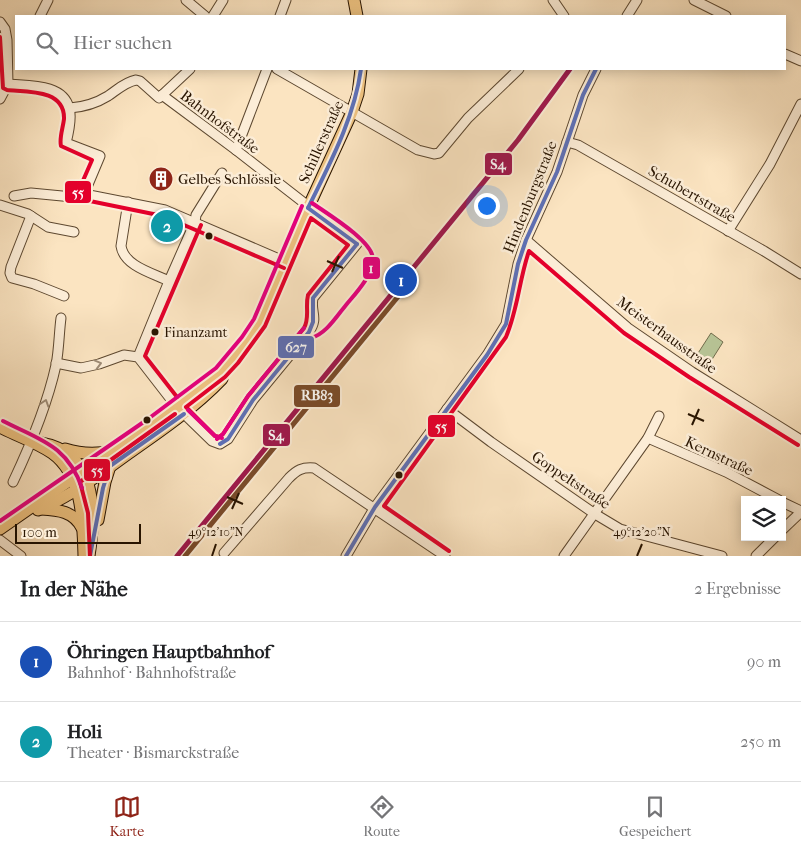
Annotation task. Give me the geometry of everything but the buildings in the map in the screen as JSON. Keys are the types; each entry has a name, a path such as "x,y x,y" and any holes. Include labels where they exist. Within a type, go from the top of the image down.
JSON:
{"main road":[{"path":"354,0 357,15"},
{"name":"Schillerstraße","path":"27,512 39,509 86,477 110,466 180,410 234,359 260,322 308,208 352,112 358,94 361,70"},
{"name":"Schillerstraße","path":"86,477 115,450 180,410"},
{"path":"0,427 52,453 66,465 75,484 84,556"},
{"path":"32,442 43,442 78,453 91,454 115,450"},
{"path":"57,447 72,456 86,477 93,516 90,556"},
{"path":"90,556 110,466"},
{"path":"0,529 75,484"},
{"path":"39,509 72,515 82,528"}],"street":[{"path":"40,15 48,0"},
{"path":"186,0 204,15"},
{"path":"213,15 223,0"},
{"path":"280,15 286,0"},
{"path":"552,0 563,15"},
{"path":"628,15 637,0"},
{"path":"694,0 724,15"},
{"path":"0,22 5,29 7,40 8,84 0,99"},
{"path":"786,54 801,61"},
{"path":"160,97 189,70"},
{"path":"236,150 267,70"},
{"path":"279,70 418,150 434,154 439,153 468,118 518,70"},
{"name":"Hindenburgstraße","path":"346,556 375,507 487,355 506,324 518,264 526,240 557,172 583,95 596,70"},
{"name":"Bahnhofstraße","path":"70,108 84,107 96,103 132,80 140,81 236,150 308,208 357,244 313,298 314,324 309,332 253,400 228,439 220,444 212,441 180,410"},
{"path":"8,84 52,89 62,97 70,108 66,143 100,156 83,196"},
{"path":"728,231 770,164 801,104"},
{"name":"Schubertstraße","path":"567,142 578,145 801,274"},
{"path":"138,357 195,222 196,215 222,173"},
{"path":"14,196 31,193 83,196 128,202 165,210 286,262"},
{"path":"128,202 121,246 122,252 126,259 136,266 169,281"},
{"path":"0,205 31,216 48,227 74,232"},
{"path":"31,216 11,267 10,273 12,278 34,284 64,296"},
{"name":"Meisterhausstraße","path":"526,240 628,328 692,372 801,440"},
{"path":"13,482 32,442 47,399 56,363 61,318"},
{"path":"56,363 81,368 124,355 138,357 180,410"},
{"name":"Goppeltstraße","path":"447,409 490,442 620,529 722,556"},
{"path":"564,556 648,438 659,416"},
{"name":"Kernstraße","path":"648,438 726,472 771,496"},
{"path":"224,552 289,478 297,470 304,467 314,468 375,507 445,556"},
{"path":"786,504 801,512 786,526"},
{"path":"0,540 21,556"},
{"path":"756,556 771,541"}],"green space":[{"path":"711,333 723,342 706,369 693,361"}],"transit line":[{"name":"55","path":"0,37 3,88 34,92 52,97 63,109 64,119 61,146 92,160 78,192 80,199 163,216 284,268"},
{"name":"627","path":"308,208 347,123 358,87 361,70"},
{"name":"S4","path":"177,556 518,140 569,70"},
{"name":"627","path":"346,556 375,507 487,355 506,324 518,264 526,240 557,172 583,95 596,70"},
{"name":"1","path":"311,338 326,329 359,289 370,271 373,259 371,252 357,236 312,203"},
{"name":"1","path":"0,521 148,419 216,368 242,337 254,319 302,206"},
{"name":"627","path":"308,208 357,244"},
{"name":"55","path":"311,218 348,245 308,295 307,320 304,328 248,396 223,434 219,437 215,436 186,407 225,377 238,363 265,326 311,218"},
{"name":"55","path":"177,397 145,356 201,225"},
{"name":"627","path":"220,444 228,439 253,400 309,332 313,322 313,298 357,244"},
{"name":"55","path":"449,551 384,506 506,337 529,251 624,333 689,377 798,445"},
{"name":"RB83","path":"185,556 401,293"},
{"name":"1","path":"217,439 223,434 248,396 304,328"},
{"name":"1","path":"188,410 215,436 222,438"},
{"name":"55","path":"90,556 88,513 80,482 175,414"},
{"name":"627","path":"110,466 184,414"},
{"name":"1","path":"3,421 40,439 60,453 69,462 82,488"},
{"name":"627","path":"90,556 103,488 110,466"}],"place":[{"name":"Gelbes Schlössle","path":"161,179"},
{"name":"Holi","path":"167,226"},
{"name":"Öhringen Hauptbahnhof","path":"401,280"},
{"name":"Finanzamt","path":"155,332"}]}
